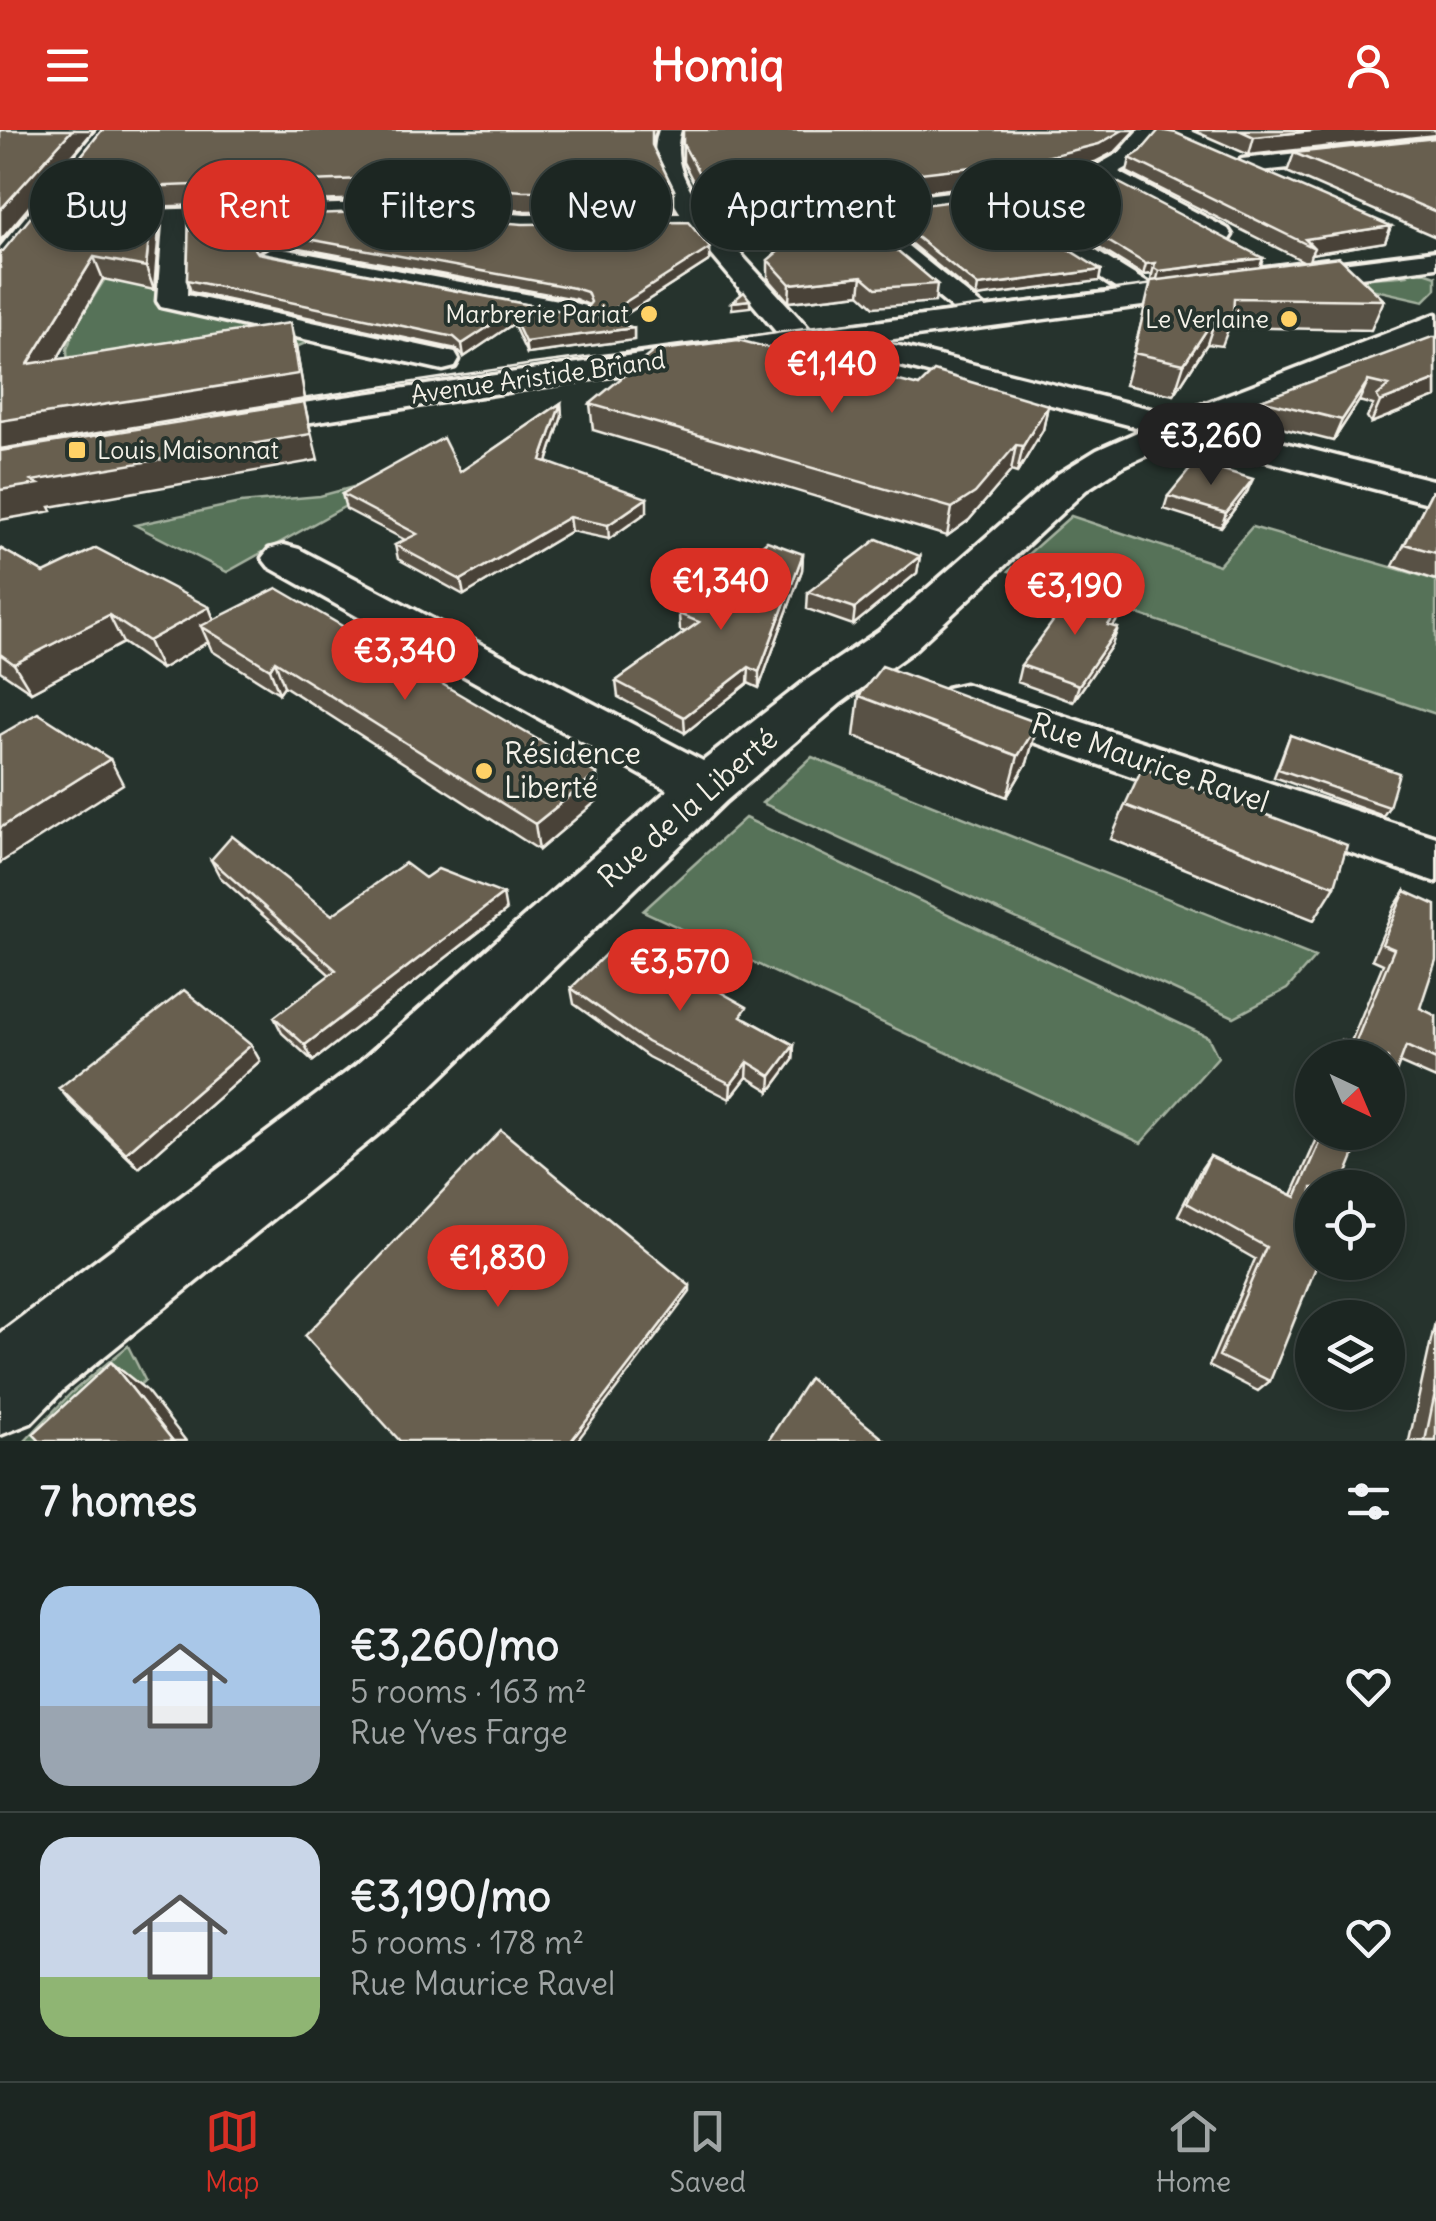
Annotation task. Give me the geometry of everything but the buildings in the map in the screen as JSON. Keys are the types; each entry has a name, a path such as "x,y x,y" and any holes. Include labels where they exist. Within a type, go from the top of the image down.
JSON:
{"street":[{"path":"83,160 108,130"},
{"path":"670,130 664,151 671,176 691,208"},
{"path":"1363,130 1436,142"},
{"path":"1121,162 1157,132"},
{"path":"1242,166 1436,142"},
{"path":"1212,152 1294,189"},
{"path":"1121,182 1298,275"},
{"path":"163,217 369,211 525,224 691,222"},
{"path":"177,216 172,301 444,360"},
{"path":"525,224 542,253"},
{"path":"0,265 30,225"},
{"path":"724,250 802,341"},
{"path":"898,250 977,318"},
{"path":"1075,250 1146,295"},
{"name":"Avenue Aristide Briand","path":"207,428 610,366 1298,275 1428,251"},
{"path":"272,255 574,312"},
{"path":"558,283 610,366"},
{"name":"Rue de la Liberté","path":"0,1392 34,1359 181,1248 393,1078 707,788 918,622 1072,482 1110,458 1181,426 1429,333"},
{"path":"849,336 858,345 1436,494"},
{"path":"284,558 707,788"},
{"name":"Rue Maurice Ravel","path":"866,661 897,677 1436,860"}],"green space":[{"path":"123,250 163,250 156,304 315,339 294,348 69,384 67,349 76,325"},
{"path":"1415,269 1436,276 1436,289 1424,301 1331,280 1407,275 1402,270"},
{"path":"405,473 227,572 135,525 240,503 320,496"},
{"path":"1071,516 1219,565 1252,527 1436,580 1436,714 1009,571"},
{"path":"812,757 1315,957 1287,989 1234,1017 762,803"},
{"path":"745,818 1208,1037 1218,1057 1141,1143 643,911"},
{"path":"128,1346 145,1380 80,1441 25,1441 71,1393"}],"tram line":[{"path":"1316,263 1436,248"},
{"path":"1233,269 1327,257"},
{"path":"275,403 533,364 1177,281"},
{"path":"0,452 78,436"}],"place":[{"name":"Marbrerie Pariat","path":"649,314"},
{"name":"Le Verlaine","path":"1289,319"},
{"name":"Louis Maisonnat","path":"77,450"},
{"name":"Résidence Liberté","path":"484,771"}]}
